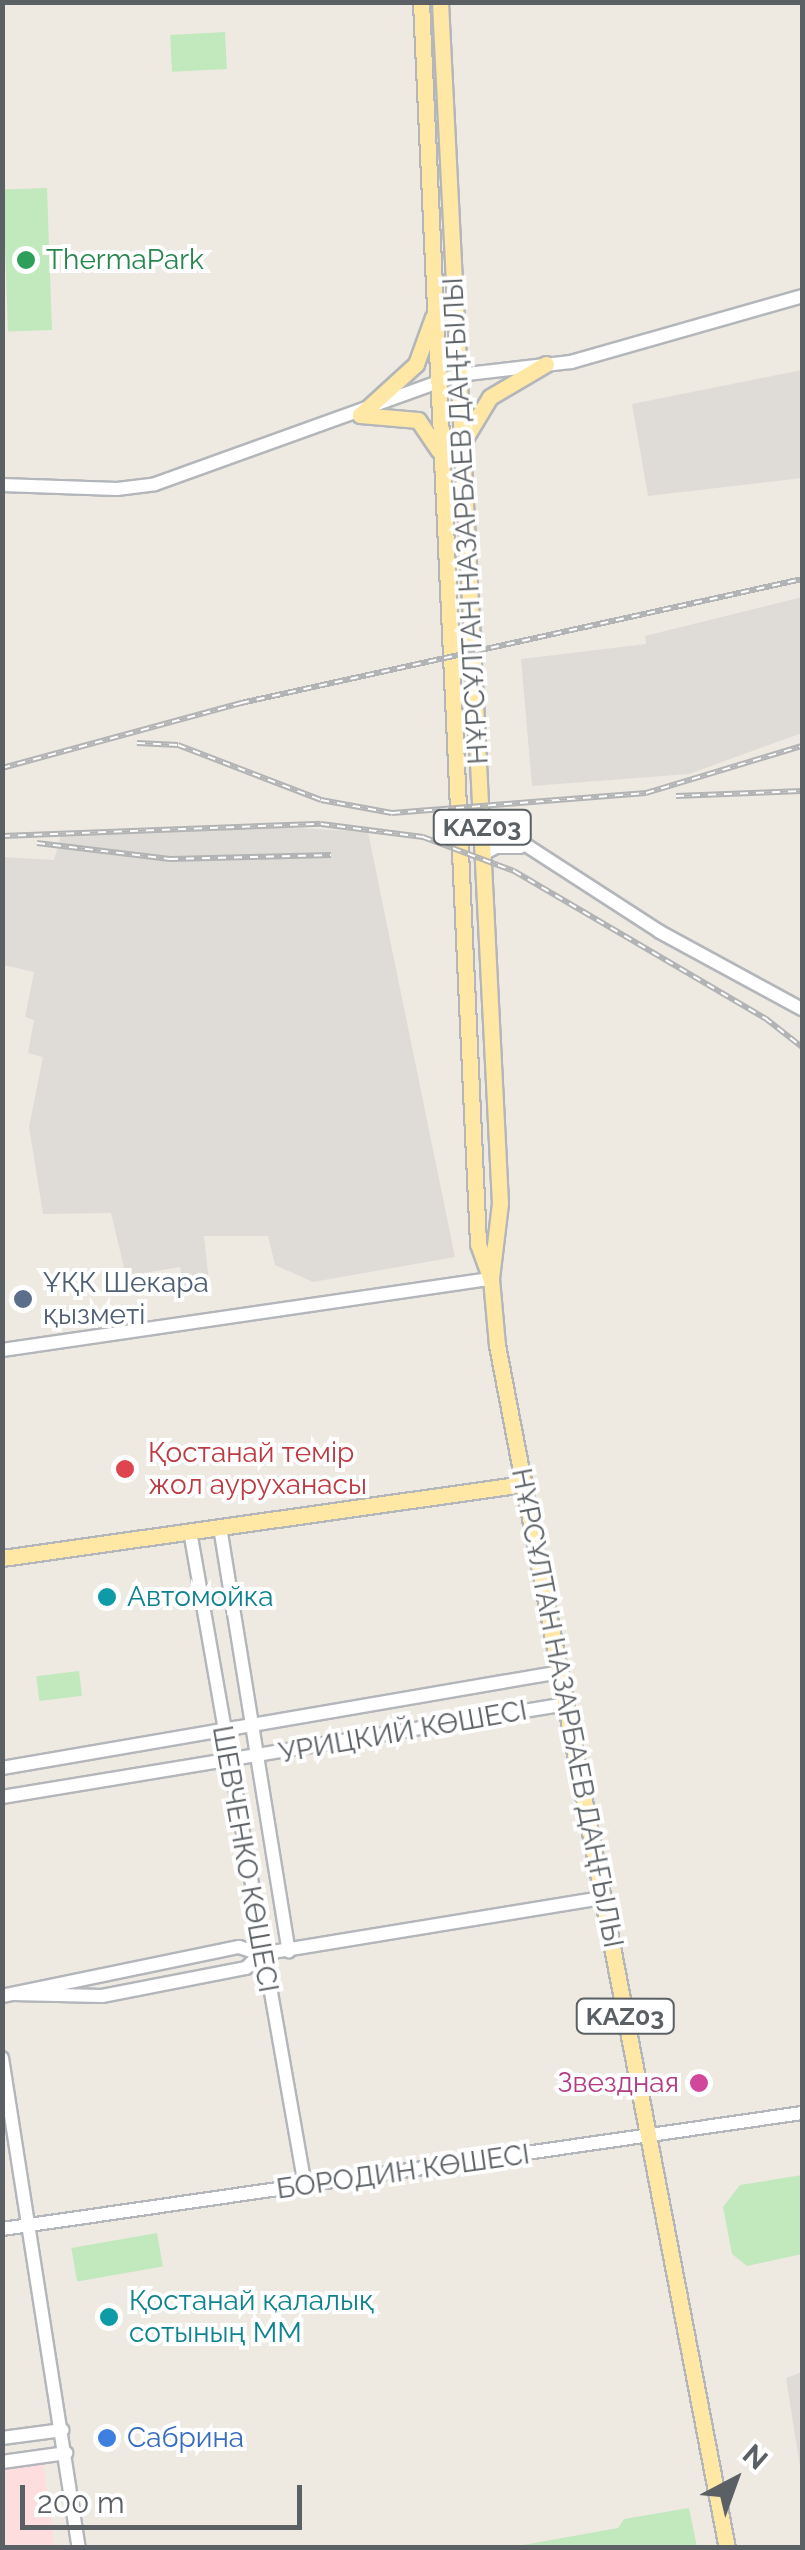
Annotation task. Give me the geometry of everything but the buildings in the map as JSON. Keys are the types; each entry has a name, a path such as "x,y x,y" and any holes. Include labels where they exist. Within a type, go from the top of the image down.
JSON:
{"main road":[{"name":"НҰРСҰЛТАН НАЗАРБАЕВ ДАҢҒЫЛЫ","path":"421,2 436,304"},
{"name":"НҰРСҰЛТАН НАЗАРБАЕВ ДАҢҒЫЛЫ","path":"440,2 500,1203 490,1279"},
{"name":"KАZ03","path":"436,304 440,381"},
{"path":"360,415 416,364 436,304"},
{"path":"463,444 490,397 546,364"},
{"name":"НҰРСҰЛТАН НАЗАРБАЕВ ДАҢҒЫЛЫ","path":"440,381 478,1244 490,1279 524,1484 727,2548"},
{"path":"360,415 418,420 441,455"},
{"path":"2,1558 524,1484"}],"street":[{"path":"2,486 117,490 156,484 360,415 458,375 546,364 646,344 802,296"},
{"path":"481,816 528,849 802,1009"},
{"path":"483,854 496,847 528,849"},
{"path":"2,1350 490,1279"},
{"name":"ШЕВЧЕНКО КӨШЕСІ","path":"220,1527 289,1950"},
{"name":"ШЕВЧЕНКО КӨШЕСІ","path":"190,1531 260,1954 305,2186"},
{"name":"УРИЦКИЙ КӨШЕСІ","path":"2,1768 560,1672"},
{"name":"УРИЦКИЙ КӨШЕСІ","path":"2,1796 566,1704"},
{"path":"7,1995 240,1947 260,1954 603,1898"},
{"path":"7,1995 102,1996 246,1968 260,1954"},
{"path":"2,2058 80,2548"},
{"name":"БОРОДИН КӨШЕСІ","path":"2,2229 802,2112"},
{"path":"2,2438 62,2430"},
{"path":"2,2462 66,2453"}],"shaded area":[{"path":"802,370 802,478 648,496 632,404"},
{"path":"802,597 802,733 689,774 532,786 521,659 646,644 645,636"},
{"path":"264,826 368,832 455,1257 313,1282 275,1265 268,1236 204,1236 209,1282 184,1286 180,1267 126,1276 111,1213 43,1214 29,1127 43,1057 28,1053 34,1020 25,1017 34,972 3,965 3,857 54,860 61,835"},
{"path":"802,2372 802,2466 800,2467 786,2378"},
{"path":"43,2463 55,2547 3,2547 3,2469"}],"green space":[{"path":"225,32 227,69 172,72 170,35"},
{"name":"ThermaPark","path":"47,188 52,330 8,331 3,190"},
{"path":"79,1671 82,1696 39,1701 36,1676"},
{"path":"802,2175 802,2254 747,2266 732,2254 723,2207 740,2185"},
{"path":"157,2233 163,2266 77,2282 71,2248"},
{"path":"689,2508 697,2547 512,2547 618,2528 624,2519"}],"railway":[{"path":"2,768 241,703 802,579"},
{"path":"137,743 178,745 321,800 392,813 646,793 802,746"},
{"path":"676,796 802,791"},
{"path":"2,836 321,824 423,837 514,871 765,1018 802,1047"},
{"path":"37,843 170,859 331,855"}],"place":[{"name":"ThermaPark","path":"26,260"},
{"name":"ҰҚК Шекара қызметі","path":"23,1299"},
{"name":"Қостанай темір жол ауруханасы","path":"125,1469"},
{"name":"Автомойка","path":"107,1597"},
{"name":"Звездная","path":"699,2083"},
{"name":"Қостанай қалалық сотының ММ","path":"109,2317"},
{"name":"Сабрина","path":"107,2438"}]}
